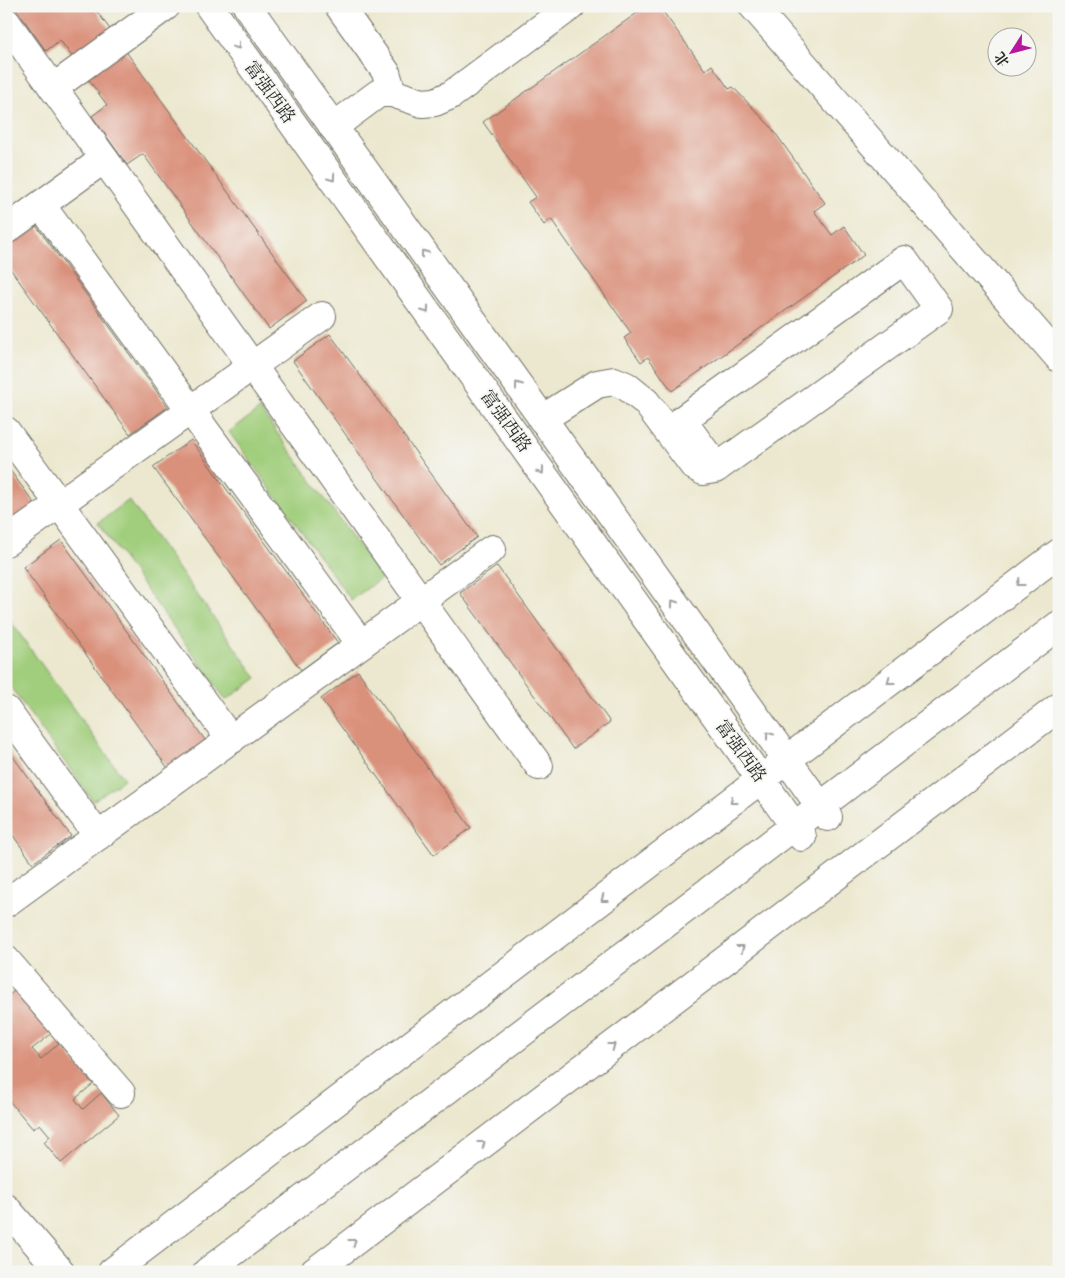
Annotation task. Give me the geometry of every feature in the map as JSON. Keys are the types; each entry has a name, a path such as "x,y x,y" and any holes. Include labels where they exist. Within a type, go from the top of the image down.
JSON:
{"main road":[{"path":"53,88 166,6"},
{"name":"富强西路","path":"209,6 799,831"},
{"name":"富强西路","path":"246,6 824,812"},
{"path":"339,6 386,72 392,93"},
{"path":"333,127 379,93 392,93 422,103 435,102 451,95 571,6"},
{"path":"753,6 1059,358"},
{"path":"8,30 53,88 539,766"},
{"path":"6,230 104,159"},
{"path":"41,205 362,644"},
{"path":"542,419 597,384 614,381 626,386 646,402 694,466 703,471 715,469 939,309 904,260 682,420 716,468"},
{"path":"6,542 322,316"},
{"path":"6,431 231,740"},
{"path":"6,903 492,549"},
{"path":"112,1272 1059,553"},
{"path":"229,1272 824,812 1059,625"},
{"path":"824,812 1059,642"},
{"path":"314,1272 1059,707"},
{"path":"6,710 98,836"},
{"path":"207,1272 799,831"},
{"path":"6,960 121,1093"},
{"path":"11,1224 61,1272"}],"green space":[{"path":"260,409 382,578 351,600 229,432"},
{"path":"129,500 257,678 226,700 98,523"},
{"path":"6,615 124,779 93,801 6,681"}],"building":[{"path":"14,6 93,6 307,301 269,329 143,154 127,165 92,116 107,105 60,40 46,51"},
{"path":"647,6 659,6 705,70 712,65 729,89 733,87 771,127 825,203 814,211 832,235 844,226 864,255 672,391 648,357 641,362 624,338 631,333 551,219 544,225 528,202 536,197 483,122"},
{"path":"35,224 168,407 130,434 6,263 6,245"},
{"path":"330,334 477,537 439,565 293,361"},
{"path":"191,440 338,643 301,670 153,467"},
{"path":"6,465 35,504 6,525"},
{"path":"61,540 208,744 170,771 23,567"},
{"path":"497,566 610,722 573,749 460,593"},
{"path":"358,671 471,828 434,855 321,699"},
{"path":"6,747 71,836 33,863 6,826"},
{"path":"14,991 51,1034 32,1049 41,1059 59,1043 93,1084 75,1099 83,1109 101,1093 119,1115 61,1163 44,1142 50,1136 40,1124 33,1129 6,1097 12,1092 6,1085 6,998"}]}
